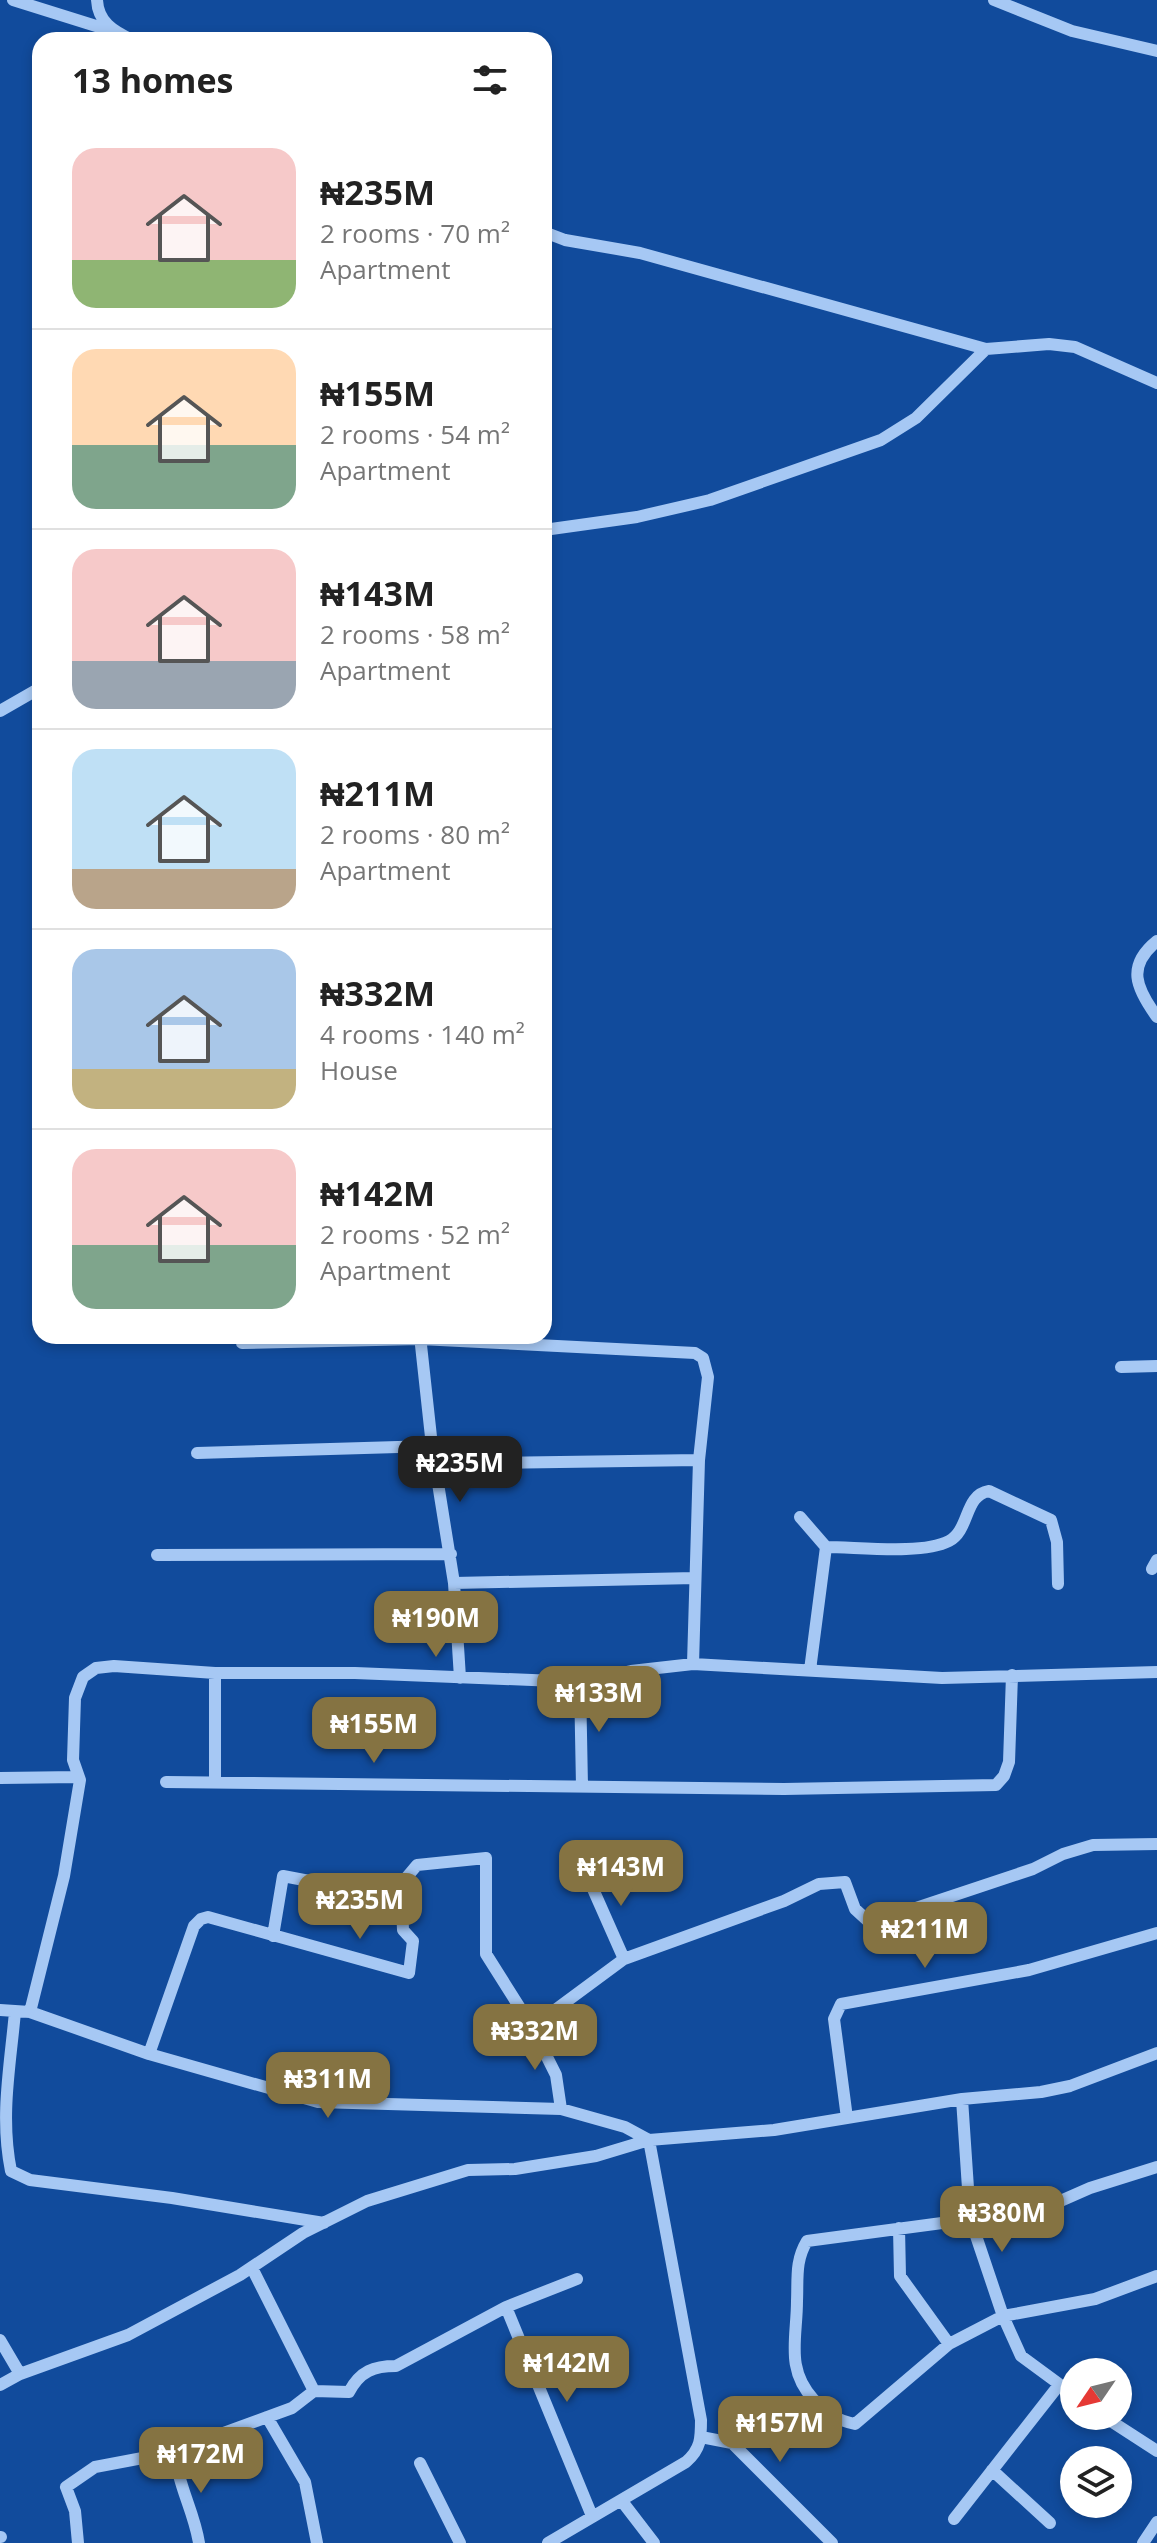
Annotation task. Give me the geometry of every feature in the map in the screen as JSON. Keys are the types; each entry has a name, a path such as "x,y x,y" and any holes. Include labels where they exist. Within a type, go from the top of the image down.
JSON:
{"street":[{"path":"13,0 112,31"},
{"path":"97,0 98,12 112,31"},
{"path":"994,0 1072,31 1157,51"},
{"path":"552,235 640,253 986,349 1049,344 1075,347 1157,383"},
{"path":"552,529 637,517 710,500 881,440 897,433 916,418 986,349"},
{"path":"0,711 32,693"},
{"path":"1157,941 1142,953 1136,966 1139,985 1157,1017"},
{"path":"552,1343 695,1353 707,1363 699,1460 693,1664"},
{"path":"421,1344 432,1446 451,1554 460,1678"},
{"path":"1121,1367 1157,1366"},
{"path":"197,1453 432,1446"},
{"path":"491,1463 699,1460"},
{"path":"800,1517 826,1547 914,1550 940,1545 957,1536 973,1500 989,1491 1051,1520 1057,1542 1058,1584"},
{"path":"810,1670 826,1547"},
{"path":"157,1555 451,1554"},
{"path":"454,1583 695,1578"},
{"path":"30,2012 64,1876 78,1777 73,1760 75,1698 83,1677 96,1668 114,1666 215,1673 355,1673 580,1682 631,1671 693,1664 942,1678 1157,1672"},
{"path":"215,1673 215,1781"},
{"path":"166,1782 784,1789 996,1785 1004,1776 1009,1762 1012,1675"},
{"path":"580,1682 582,1786"},
{"path":"0,1778 78,1777"},
{"path":"532,2027 624,1959 784,1901 819,1884 845,1882 855,1909 867,1920 880,1920 1033,1869 1063,1854 1093,1845 1157,1844"},
{"path":"149,2054 194,1926 201,1919 208,1917 409,1973 413,1941 403,1930 401,1884 417,1865 486,1858 486,1954 532,2027 556,2075 561,2109"},
{"path":"623,1858 589,1880 624,1959"},
{"path":"273,1936 283,1876 346,1888"},
{"path":"847,2118 834,2019 841,2004 1029,1970 1157,1933"},
{"path":"0,2010 30,2012 149,2054 318,2102 561,2109 625,2127 649,2140"},
{"path":"15,2012 1,2105 2,2144 11,2171 30,2180 172,2198 324,2223"},
{"path":"0,2385 20,2374 128,2335 367,2201 468,2170 515,2169 585,2158 649,2140 774,2130 962,2099 1055,2089 1157,2053"},
{"path":"954,2519 1059,2385 1021,2356 1003,2316 970,2218 962,2099"},
{"path":"548,2543 697,2453 701,2420 649,2140"},
{"path":"1157,2167 1090,2188 1040,2210 807,2241 797,2259 793,2362 797,2377 835,2420 855,2424 949,2344 1003,2316 1095,2299 1157,2276"},
{"path":"899,2228 900,2276 949,2344"},
{"path":"252,2268 314,2391"},
{"path":"78,2543 75,2511 66,2487 95,2467 174,2451 292,2408 314,2391 349,2392 357,2377 378,2366 396,2366 506,2307 577,2279"},
{"path":"506,2307 592,2516"},
{"path":"0,2340 20,2374"},
{"path":"267,2417 305,2482 317,2543"},
{"path":"1125,2430 1157,2451"},
{"path":"701,2437 732,2443 832,2543"},
{"path":"174,2451 184,2501 196,2525 199,2543"},
{"path":"420,2463 460,2543"},
{"path":"992,2470 1050,2523"},
{"path":"621,2500 654,2543"},
{"path":"1143,2543 1157,2522"}]}
